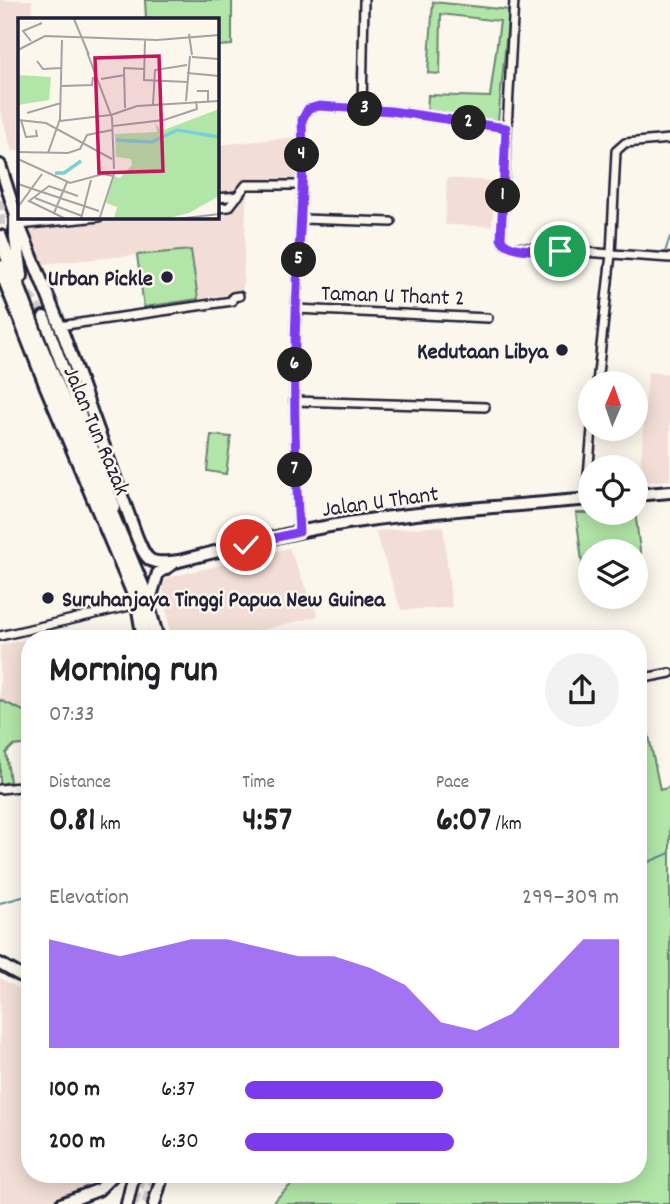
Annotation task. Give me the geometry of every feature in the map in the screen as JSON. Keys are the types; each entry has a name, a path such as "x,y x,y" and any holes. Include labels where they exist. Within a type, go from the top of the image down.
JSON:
{"main road":[{"path":"18,221 17,258 27,311"},
{"name":"Jalan Tun Razak","path":"0,237 27,311 124,544 143,603 144,630"},
{"name":"Jalan Tun Razak","path":"0,267 6,295 154,630"}],"street":[{"path":"362,109 365,0"},
{"path":"514,0 500,234 503,243 512,247 670,258"},
{"path":"299,532 294,401 304,113 319,106 362,109 506,128"},
{"path":"598,371 611,254 616,151 625,142 670,139"},
{"name":"Jalan Tun Razak","path":"0,165 18,221 60,326 136,535"},
{"path":"219,208 229,207 246,185 302,184"},
{"path":"219,198 238,196"},
{"path":"18,221 56,219"},
{"path":"302,219 391,222"},
{"path":"60,326 232,301 233,297 239,296"},
{"name":"Taman U Thant 2","path":"296,309 488,318"},
{"path":"44,317 114,506 124,544"},
{"path":"294,401 485,407"},
{"path":"648,494 670,492"},
{"name":"Jalan U Thant","path":"136,535 150,562 161,563 299,532 416,514 578,500"},
{"path":"26,630 143,603 158,573 178,561"},
{"path":"0,636 21,631"},
{"path":"647,677 670,673"},
{"path":"0,789 21,787"},
{"path":"0,964 21,977"},
{"path":"61,1204 98,1190 105,1183"},
{"path":"154,1204 162,1183"},
{"path":"160,1204 164,1183"}],"shaded area":[{"path":"0,0 32,0 32,18 18,18 18,150 12,151 0,110"},
{"path":"297,137 298,178 247,182 243,289 230,291 229,294 144,308 137,255 41,264 27,219 219,219 219,145"},
{"path":"447,178 495,181 492,226 445,225"},
{"path":"648,372 670,374 670,480 648,481 648,455 641,455 642,441 648,441"},
{"path":"443,526 452,608 401,610 375,531"},
{"path":"289,548 318,616 263,630 170,630 163,587 167,578"},
{"path":"21,641 21,741 0,742 0,645"},
{"path":"0,978 21,990 21,1183 92,1183 84,1189 39,1204 0,1204"}],"green space":[{"path":"145,0 232,0 232,45 219,46 219,18 146,18"},
{"path":"433,2 509,10 498,121 427,113 428,95 490,97 500,21 441,14 440,74 428,73"},
{"name":"Urban Pickle","path":"191,250 198,299 144,307 137,255"},
{"path":"211,435 231,437 226,474 207,471"},
{"path":"576,513 578,525 637,525 639,539 579,539"},
{"path":"0,700 21,710 21,745 13,746 6,753 10,781 0,785"},
{"path":"647,727 660,790 670,787 670,1204 271,1204 293,1183 647,1183"}],"waterway":[{"path":"665,252 670,237"},
{"path":"647,863 670,853"},
{"path":"0,903 21,897"}],"tunnel":[{"path":"0,200 0,228"},
{"path":"16,285 26,292 44,317"},
{"path":"132,1204 139,1183"},
{"path":"147,1204 154,1183"}],"place":[{"name":"Urban Pickle","path":"167,277"},
{"name":"Kedutaan Libya","path":"562,350"},
{"name":"Suruhanjaya Tinggi Papua New Guinea","path":"48,598"}],"route":[{"path":"246,545 299,532 294,401 302,219 302,120 308,109 319,106 391,111 506,128 501,239 507,246 560,251"}]}
